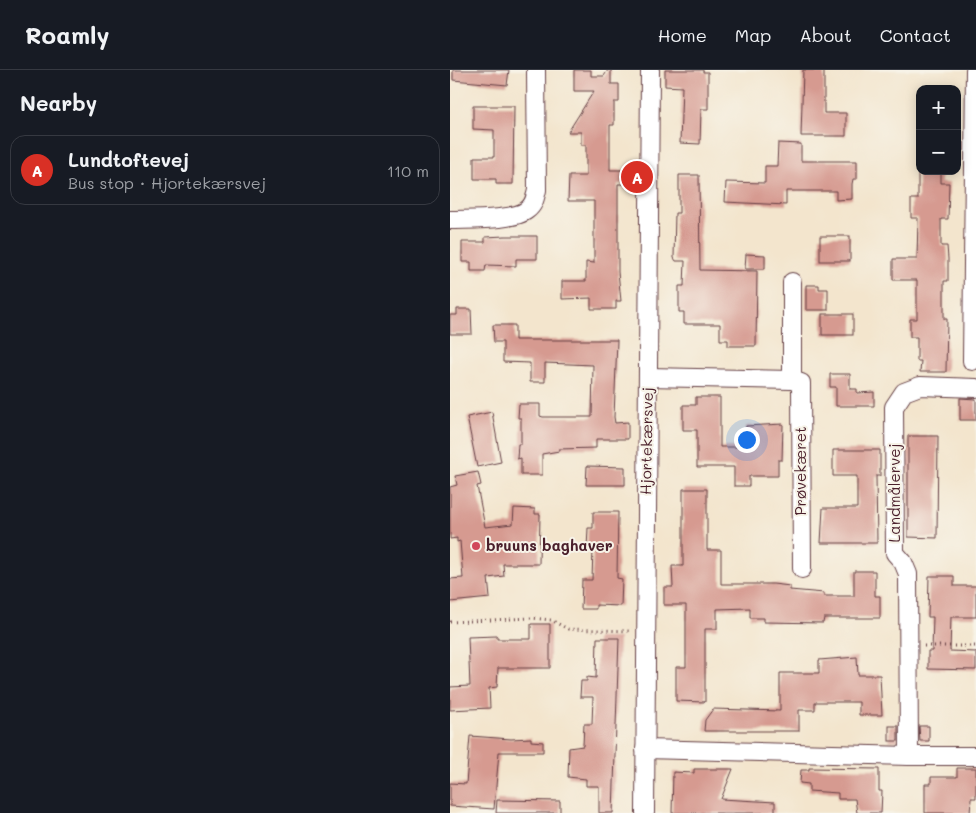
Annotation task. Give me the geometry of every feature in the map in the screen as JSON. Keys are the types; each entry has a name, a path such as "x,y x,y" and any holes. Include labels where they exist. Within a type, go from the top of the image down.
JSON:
{"street":[{"path":"450,220 516,215 526,211 534,202 537,190 536,70"},
{"name":"Hjortekærsvej","path":"645,813 650,70"},
{"path":"972,361 975,70"},
{"name":"Prøvekæret","path":"792,282 792,380 801,383 802,569"},
{"path":"648,377 792,380"},
{"name":"Landmålervej","path":"909,756 908,574 903,562 895,553 894,407 904,392 920,386 976,388"},
{"path":"645,749 976,756"}],"path":[{"path":"450,622 532,618 551,620 568,629 645,631"},
{"path":"909,646 976,646"}],"building":[{"path":"453,70 509,70 507,85 453,80"},
{"path":"574,70 591,70 591,76 604,76 608,70 611,70 611,84 619,84 619,102 614,102 614,125 610,125 610,170 633,170 633,184 618,184 618,272 621,301 616,301 616,309 591,309 591,298 562,299 562,281 586,281 586,262 594,263 594,201 568,201 569,176 586,176 586,145 581,145 581,132 568,132 594,91 574,91"},
{"path":"665,70 703,70 703,72 708,72 708,109 701,109 700,144 680,143 682,87 665,86"},
{"path":"803,70 824,70 824,113 846,113 846,136 801,136"},
{"path":"473,106 514,106 513,184 496,184 496,179 474,179 474,157 494,157 494,130 473,129"},
{"path":"778,143 801,144 801,161 857,161 857,179 853,179 852,199 836,200 836,191 786,191 786,205 725,202 726,182 765,183 765,166 777,166"},
{"path":"679,175 699,175 700,270 757,271 756,346 728,346 728,340 720,340 720,324 684,324 684,312 679,312 679,286 684,286 685,261 676,261 674,258 675,213 679,213"},
{"path":"918,175 941,175 941,183 949,183 948,219 941,219 941,246 947,246 948,259 948,281 944,281 944,319 947,319 946,372 920,372 921,361 917,361 917,337 910,337 910,319 917,319 917,280 893,280 893,259 917,259 918,218 911,218 911,199 918,199"},
{"path":"537,236 537,259 516,259 516,266 486,265 485,271 471,271 471,262 462,262 462,242 485,242 485,237"},
{"path":"820,236 850,236 850,261 820,261"},
{"path":"746,254 765,255 765,269 745,269"},
{"path":"806,285 819,285 819,289 828,289 828,310 806,310"},
{"path":"457,309 471,309 472,334 450,334 450,315 457,315"},
{"path":"822,314 853,314 853,335 822,335"},
{"path":"493,325 515,325 515,340 617,340 614,417 615,423 628,422 628,439 596,439 596,448 559,449 559,451 542,454 542,475 521,475 521,458 517,459 518,444 521,444 521,418 518,418 519,404 540,404 540,416 543,417 592,417 593,365 545,363 545,382 530,382 530,363 503,362 503,342 494,342"},
{"path":"830,374 850,374 850,389 857,389 857,393 874,392 874,406 836,406 836,387 830,387"},
{"path":"696,397 720,397 720,447 746,447 746,426 783,424 782,460 778,460 778,476 749,476 749,486 734,486 734,467 697,467 697,430 683,430 683,405 696,405"},
{"path":"960,398 976,399 976,420 960,420"},
{"path":"492,412 501,462 477,467 467,417"},
{"path":"908,436 938,436 937,538 908,537"},
{"path":"833,450 880,450 880,476 876,476 877,543 821,543 823,508 857,508 857,476 833,476"},
{"path":"587,466 625,467 625,485 586,485"},
{"path":"478,472 481,485 477,486 485,527 513,524 514,508 535,509 535,514 540,514 539,564 503,564 504,576 488,578 490,598 450,602 450,579 463,578 460,541 457,542 457,538 450,539 450,487 457,485 455,476"},
{"path":"683,489 707,489 707,550 721,550 721,584 773,584 790,586 790,590 824,593 824,596 854,596 854,571 875,571 875,596 880,596 880,618 824,618 823,623 764,622 764,618 750,618 750,608 717,609 717,629 705,629 705,702 676,701 676,667 686,667 686,605 664,605 664,587 673,587 672,566 683,566"},
{"path":"593,512 618,512 617,578 622,579 621,606 596,605 596,609 581,609 582,580 592,580 593,549 587,549 588,528 593,528"},
{"path":"929,576 954,576 954,586 976,586 976,617 951,617 950,651 976,652 976,670 928,669 928,651 932,651 933,617 928,617"},
{"path":"531,624 550,624 550,668 498,668 497,687 489,688 490,708 450,710 450,687 470,686 468,637 497,636 497,639 531,639"},
{"path":"597,638 619,638 613,813 599,813 599,786 586,786 586,779 568,777 569,748 583,746 584,724 592,724 593,697 580,697 581,681 587,681 587,677 596,678"},
{"path":"857,657 858,675 880,675 882,715 859,715 859,702 815,702 815,710 799,710 799,731 704,731 705,720 713,709 780,711 780,673 819,673 819,660"},
{"path":"889,726 898,726 898,741 889,741"},
{"path":"919,726 929,726 929,741 920,741"},
{"path":"470,736 511,739 531,738 531,741 543,742 543,752 499,752 494,809 450,806 450,783 466,784"},
{"path":"809,768 879,769 879,791 882,791 881,813 857,813 855,799 838,799 838,793 809,791 809,784 800,783 801,770 809,770"},
{"path":"957,768 976,768 976,798 971,798 970,813 925,813 925,784 931,784 931,777 957,777"},
{"path":"694,769 733,769 721,799 775,802 775,813 672,813 673,772 694,773"},
{"path":"497,800 560,801 560,813 496,813"}],"place":[{"name":"Lundtoftevej","path":"637,177"},
{"name":"bruuns baghaver","path":"476,546"}]}
